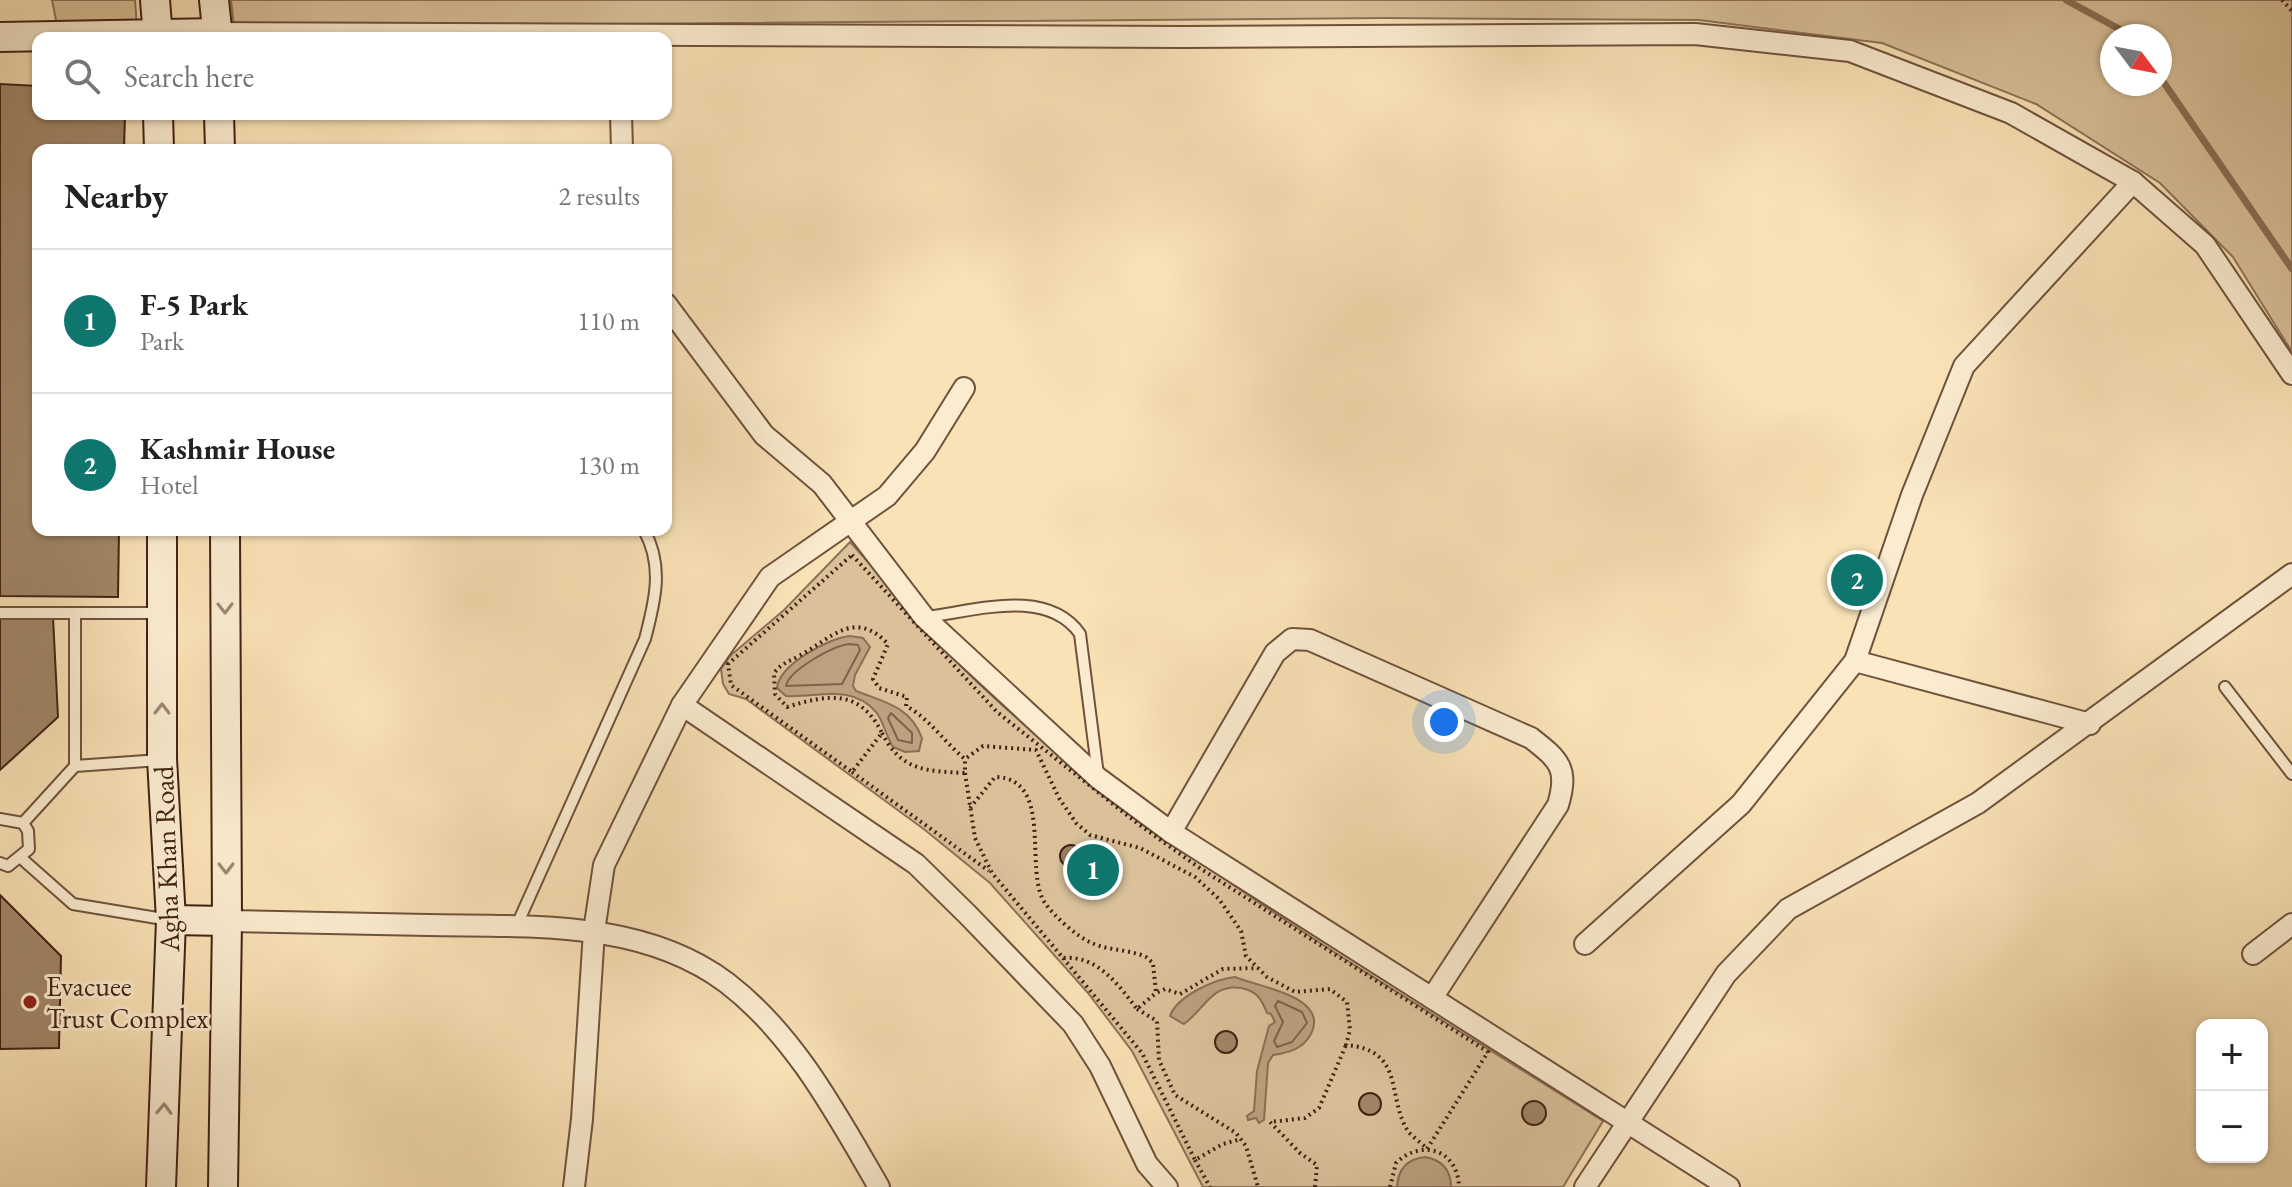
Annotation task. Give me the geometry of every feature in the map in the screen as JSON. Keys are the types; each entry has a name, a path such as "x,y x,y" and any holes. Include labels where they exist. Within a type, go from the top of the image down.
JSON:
{"street":[{"path":"155,0 158,32"},
{"path":"214,0 218,32"},
{"path":"672,36 1695,34 1850,51 2011,113 2133,182 2205,245 2292,374"},
{"path":"0,37 32,37"},
{"path":"158,120 159,144"},
{"path":"219,120 220,144"},
{"path":"621,120 622,144"},
{"path":"1585,944 1741,804 1855,661 1912,495 1964,366 2133,182"},
{"path":"672,312 764,435 822,484 924,617 1098,778 1171,832 1729,1187"},
{"path":"574,1187 582,1119 594,931 604,865 682,705 770,577 887,496 925,451 964,388"},
{"name":"Agha Khan Road","path":"161,1187 171,920 162,759 162,536"},
{"name":"Agha Khan Road","path":"223,1187 227,921 225,536"},
{"path":"1585,1187 1726,974 1788,909 1978,803 2292,574"},
{"path":"1171,832 1275,653 1292,639 1310,640 1531,738 1557,759 1564,782 1558,805 1432,998"},
{"path":"1855,661 2090,724"},
{"path":"682,705 916,864 968,915 1073,1024 1100,1066 1147,1164 1167,1187"},
{"path":"171,920 594,931 657,945 727,983 788,1043 837,1114 879,1187"},
{"path":"2253,954 2292,924"}],"lane":[{"path":"516,927 645,639 658,590 652,544 647,536"},
{"path":"924,617 1030,605 1070,620 1080,634 1098,778"},
{"path":"0,613 162,613"},
{"path":"23,823 75,766 75,613"},
{"path":"2225,687 2292,774"},
{"path":"75,766 162,759"},
{"path":"0,819 23,823 28,831 29,849 8,866 0,863"},
{"path":"21,858 73,904 171,920"}],"path":[{"path":"2282,0 2292,11"},
{"path":"992,873 731,685 728,664 852,555 997,712 1137,823 1201,869 1488,1052 1427,1149"},
{"path":"965,759 936,736 923,715 906,706 907,697 879,688 873,679 888,644 876,631 853,627 833,634 799,656 784,661 774,673 775,694 787,707 831,697 854,700 872,714 891,751 905,763 922,769 965,773"},
{"path":"852,772 882,733"},
{"path":"965,759 983,746 1036,750 1076,823 1090,835 1140,848 1195,877 1219,899 1241,931 1246,956 1258,968 1295,992 1330,989 1347,1002 1350,1030 1319,1108 1305,1118 1270,1122 1300,1153 1317,1165 1315,1187"},
{"path":"965,759 975,838 992,873 1142,1053 1210,1187"},
{"path":"970,808 995,777 1009,777 1021,785 1033,817 1038,852 1036,884 1044,902 1091,943 1146,957 1153,963 1156,993"},
{"path":"1063,958 1081,956 1114,979 1137,1009 1157,1021 1159,1060 1175,1095 1241,1139 1258,1187"},
{"path":"1137,1009 1156,993 1165,989 1180,994 1223,969 1258,968"},
{"path":"1346,1045 1360,1046 1378,1055 1391,1075 1408,1132 1427,1149 1447,1157 1455,1166 1459,1187"},
{"path":"1195,1160 1223,1144 1241,1139"},
{"path":"1390,1187 1396,1163 1415,1150 1427,1149"}],"shaded area":[{"path":"52,0 135,0 137,28 58,30"},
{"path":"231,0 2292,0 2292,352 2233,257 2160,183 2036,104 1882,43 1699,20 1384,18 234,27"},
{"path":"850,542 971,676 1060,755 1133,813 1208,868 1365,972 1603,1121 1563,1187 1203,1187 1132,1051 1088,993 990,883 925,830 746,699 729,694 723,684 721,669 730,656 784,610"}],"water":[{"path":"850,636 863,638 870,647 855,675 853,686 856,691 886,702 911,719 922,738 919,751 905,752 893,747 876,712 856,698 834,694 786,696 777,688 786,670 806,654"},
{"path":"1235,977 1289,995 1310,1010 1314,1021 1311,1034 1304,1043 1290,1051 1273,1055 1268,1063 1264,1120 1259,1123 1256,1118 1248,1120 1247,1116 1254,1111 1257,1071 1269,1026 1275,1022 1258,997 1247,989 1231,988 1215,994 1184,1024 1170,1016 1188,995 1217,981"},
{"path":"1425,1157 1444,1167 1451,1187 1397,1187 1399,1175 1405,1166"}],"building":[{"path":"0,84 32,86 32,120 125,120 124,144 32,144 32,536 119,536 118,597 0,596"},
{"path":"0,616 53,617 58,717 0,770"},
{"path":"1071,845 1079,848 1082,856 1079,864 1071,867 1063,864 1060,856 1063,848"},
{"name":"Evacuee Trust Complex","path":"0,895 61,956 59,1048 0,1049"},
{"path":"1222,1031 1230,1031 1237,1042 1230,1053 1222,1053 1215,1046 1215,1038"},
{"path":"1370,1093 1381,1104 1370,1115 1359,1104"},
{"path":"1534,1101 1545,1108 1546,1113 1539,1124 1534,1125 1523,1118 1522,1113 1529,1102"}],"waterway":[{"path":"2066,0 2110,24"},
{"path":"2172,94 2292,269"}],"place":[{"name":"Kashmir House","path":"1857,580"},
{"name":"F-5 Park","path":"1093,870"},
{"name":"Evacuee Trust Complex","path":"30,1002"}]}
